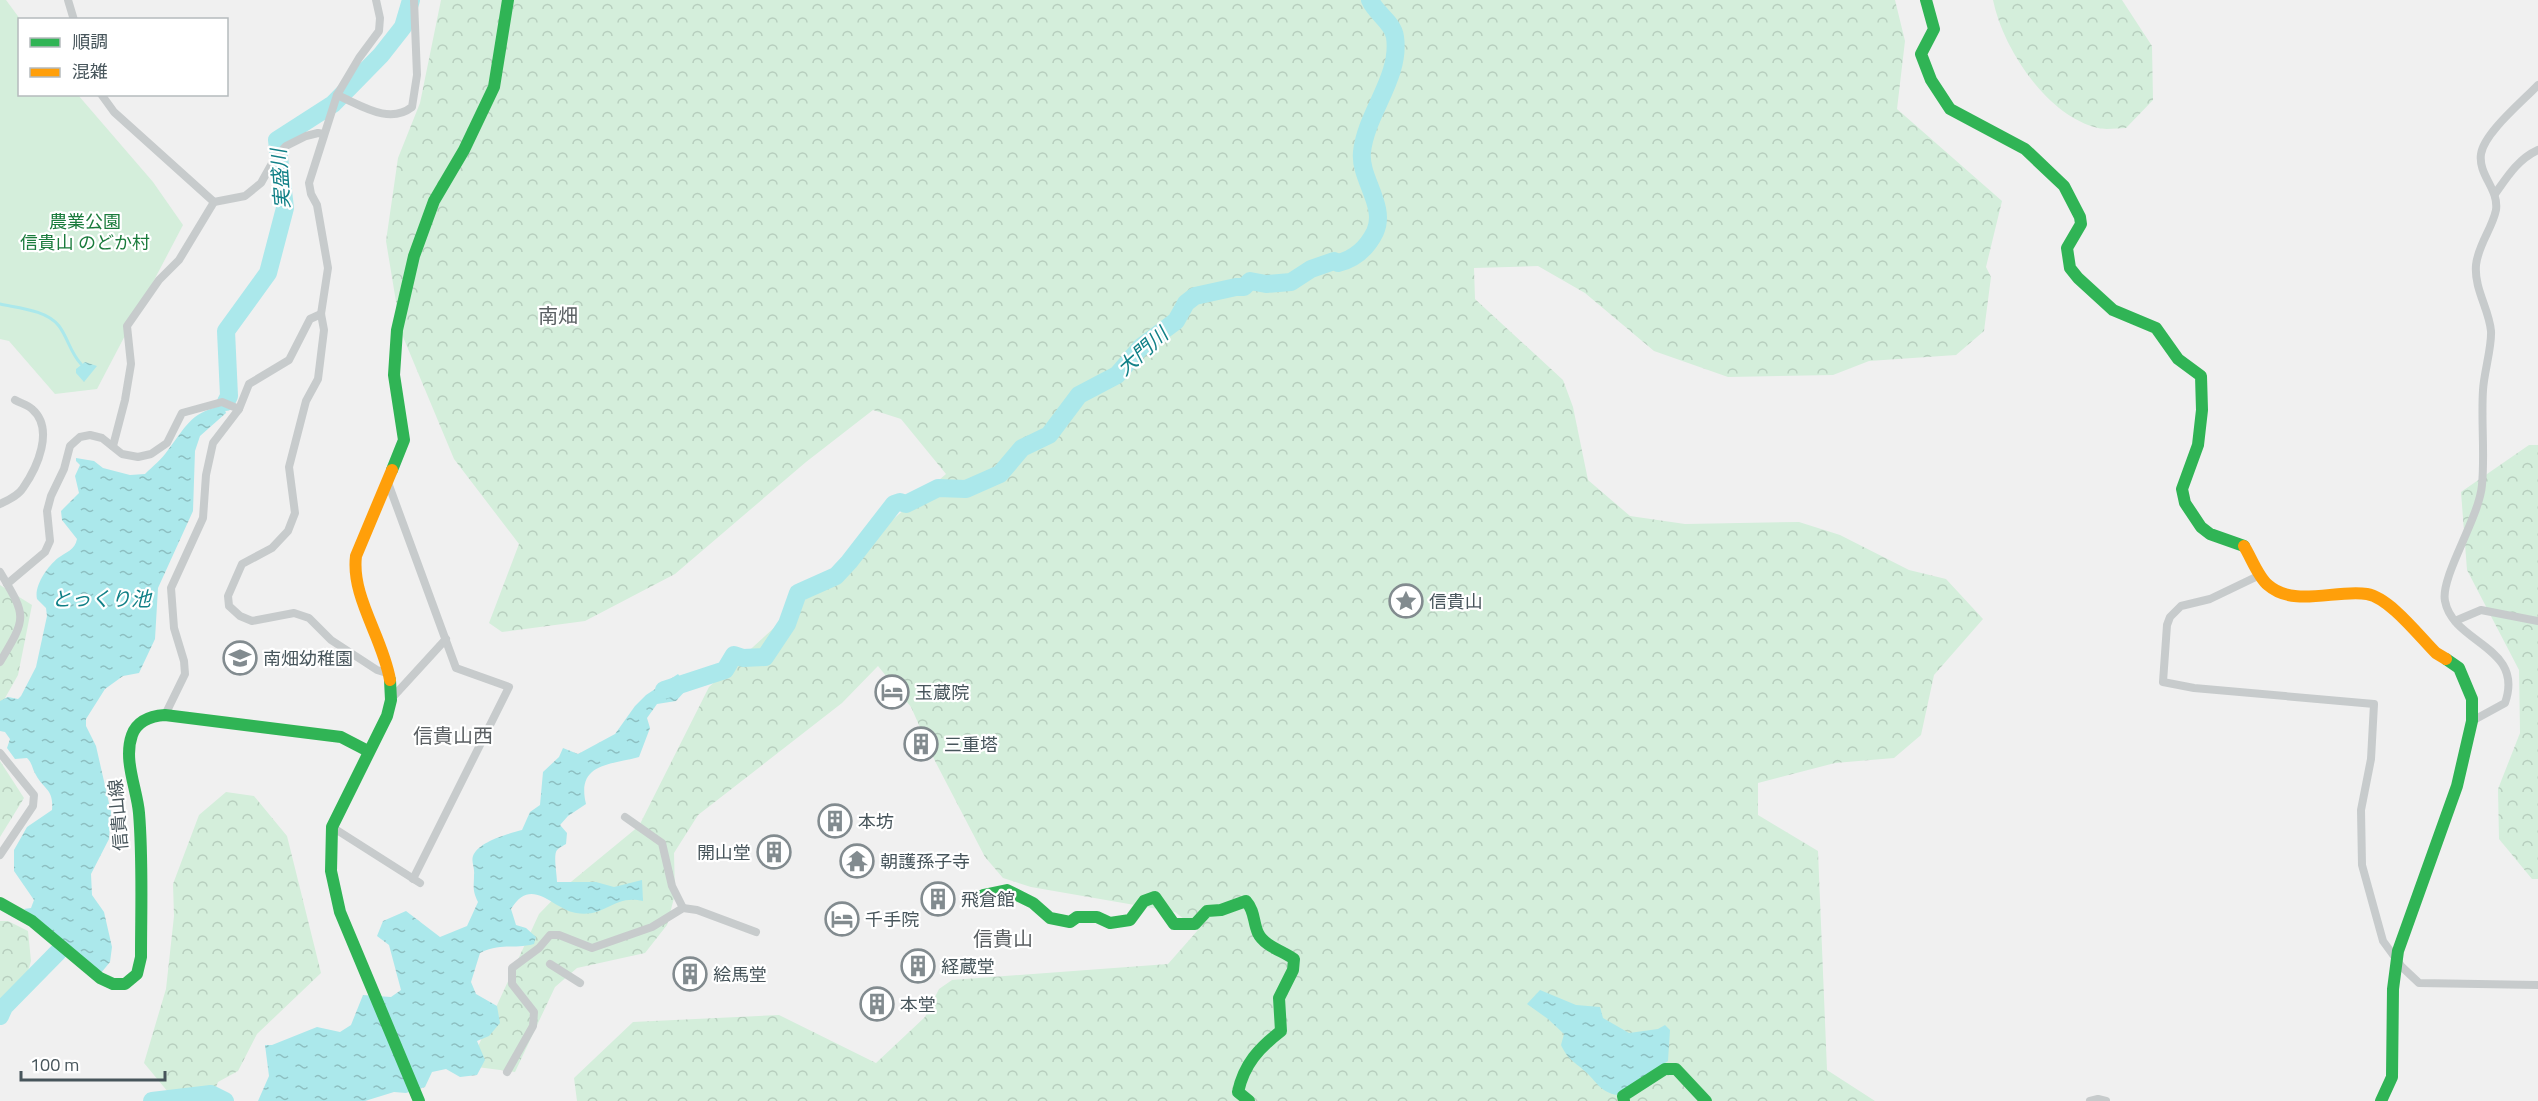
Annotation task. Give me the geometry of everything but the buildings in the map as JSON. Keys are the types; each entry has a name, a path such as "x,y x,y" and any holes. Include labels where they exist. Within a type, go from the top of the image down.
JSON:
{"main road":[{"path":"419,1101 344,923 334,891 330,860 332,827 387,716 392,698 390,674 357,586 354,571 357,556 404,440 394,375 397,330 414,256 434,201 464,150 494,87 508,0"},
{"path":"1926,0 1934,29 1921,54 1931,80 1950,109 2025,149 2064,186 2081,224 2067,248 2070,268 2113,310 2156,328 2178,359 2201,376 2202,410 2198,445 2182,489 2185,503 2201,527 2210,534 2244,546 2267,585 2282,593 2300,596 2367,594 2384,602 2436,653 2459,668 2472,699 2472,721 2457,786 2406,925 2397,961 2393,989 2392,1077 2381,1101"},
{"name":"信貴山線","path":"0,903 21,914 98,976 118,985 134,979 140,969 141,957 139,815 130,742 135,730 142,722 151,716 165,715 341,737 368,752"},
{"path":"983,895 1007,890 1033,903 1050,918 1070,922 1077,917 1097,917 1110,923 1130,920 1144,901 1155,897 1174,924 1195,924 1206,912 1221,910 1246,901 1255,910 1256,928 1262,939 1294,959 1293,970 1279,998 1281,1031 1258,1048 1240,1077 1238,1092 1249,1101"},
{"path":"1624,1101 1623,1096 1665,1069 1676,1069 1706,1101"}],"street":[{"path":"68,0 73,18"},
{"path":"376,0 379,9 380,31 359,58 338,95 323,134 309,183 317,206 328,268 321,314 324,330 318,379 306,401 290,467 295,513 288,531 272,548 242,564 228,596 229,606 240,616 252,621 294,613 309,618 331,640 377,670 390,674"},
{"path":"338,95 393,116 405,113 412,107 417,75 414,0"},
{"path":"2472,721 2505,703 2509,693 2509,677 2502,662 2456,621 2444,600 2446,585 2479,505 2482,485 2483,390 2491,331 2476,282 2475,268 2478,253 2496,209 2495,194 2482,171 2481,154 2492,133 2538,85"},
{"path":"102,96 114,112 214,202"},
{"path":"112,446 125,400 131,364 127,326 159,280 179,260 214,202 245,196 261,183 275,158 286,146 306,136 323,134"},
{"path":"2495,194 2515,167 2528,155 2538,150"},
{"path":"165,715 185,674 184,661 174,628 171,588 202,518 206,475 213,443 239,409 249,384 289,360 310,319 321,314"},
{"path":"0,504 23,488 40,454 44,439 40,422 33,410 15,400"},
{"path":"8,584 45,552 48,546 50,541 47,511 51,496 64,469 70,446 80,437 90,435 102,438 122,454 138,457 151,454 167,442 182,413 222,402 239,409"},
{"path":"332,827 417,881 508,687 456,668 387,480"},
{"path":"0,572 22,613 22,621 0,662"},
{"path":"2260,575 2210,599 2181,606 2170,617 2166,635 2163,682 2194,688 2374,704 2372,759 2361,810 2360,843 2362,866 2383,941 2397,961 2418,983 2538,985"},
{"path":"2456,621 2481,610 2538,621"},
{"path":"392,698 446,639"},
{"path":"0,753 33,795 33,806 0,855"},
{"path":"625,817 662,843 672,886 683,908"},
{"path":"507,1072 533,1026 534,1012 512,984 512,968 539,948 550,935 560,935 592,948 652,927 683,908 697,910 756,932"},
{"path":"550,964 580,983"},
{"path":"2090,1101 2098,1099 2106,1101"}],"green space":[{"name":"農業公園 信貴山 のどか村","path":"0,0 6,0 19,18 18,96 79,96 153,182 183,225 97,389 55,394 9,341 0,339"},
{"path":"441,0 1895,0 1905,41 1897,109 2002,201 1986,267 1991,277 1984,331 1956,355 1869,361 1833,375 1728,377 1654,351 1585,293 1538,266 1474,268 1475,299 1563,380 1573,407 1588,480 1630,516 1685,524 1799,522 1840,535 1909,570 1946,579 1983,619 1934,675 1921,735 1894,758 1835,763 1758,783 1758,815 1818,851 1827,1070 1875,1101 577,1101 574,1078 633,1022 779,1015 876,1063 925,1017 939,989 952,980 1168,964 1198,930 1175,912 1031,887 1003,878 985,857 935,761 911,707 878,666 842,703 698,815 674,853 675,894 667,925 645,953 577,968 555,987 515,1072 469,1066 539,914 566,886 639,826 709,687 946,474 901,419 873,410 806,462 675,574 585,621 502,632 489,623 519,544 454,459 401,332 386,241 398,158 420,103"},
{"path":"1993,0 2122,0 2152,46 2153,100 2126,128 2101,129 2079,121 2061,110 2030,78 2017,59 2006,39"},
{"path":"2529,445 2538,445 2538,879 2532,879 2499,839 2498,789 2520,733 2519,670 2467,570 2461,492"},
{"path":"0,585 32,605 18,675 0,707"},
{"path":"0,761 24,798 0,837"},
{"path":"226,792 254,796 287,836 321,973 257,1034 238,1071 218,1082 211,1101 168,1101 168,1092 144,1063 166,989 174,916 173,884 199,815"},
{"path":"0,921 8,921 28,931 31,961 27,975 16,986 0,1018"}],"water":[{"path":"85,362 97,366 84,382 76,373 76,369"},
{"name":"とっくり池","path":"220,406 224,407 226,413 200,436 195,451 193,511 158,588 155,639 139,673 123,676 105,689 86,719 86,726 96,746 111,812 109,839 91,874 92,895 104,912 112,947 110,962 101,973 24,909 31,908 34,900 14,871 14,850 27,827 52,810 52,803 50,794 39,780 29,760 27,758 15,759 7,748 10,739 5,732 0,731 0,701 8,697 18,699 36,667 47,616 46,608 37,599 37,588 50,566 76,543 77,539 62,520 61,511 79,493 75,476 80,465 76,458 94,461 103,468 130,475 145,474 163,456 189,422 201,413"},
{"path":"678,674 686,684 686,690 676,701 657,704 647,718 650,728 639,757 598,768 591,773 586,780 584,791 586,804 568,816 560,825 567,833 566,844 556,852 557,882 596,882 614,887 642,880 643,901 624,901 586,914 567,910 534,894 519,899 511,909 516,925 526,928 536,937 534,944 495,948 480,953 471,982 476,994 497,1006 500,1023 489,1036 477,1041 485,1060 477,1075 460,1077 446,1069 432,1072 425,1087 406,1093 394,1092 365,1101 258,1101 269,1076 265,1045 272,1045 317,1027 340,1032 351,1025 363,995 391,997 401,990 389,945 377,936 383,921 406,911 440,937 467,926 478,902 474,891 472,861 476,851 494,839 522,830 530,812 540,805 543,772 559,757 563,748 578,754 615,734 646,695"},
{"path":"1540,990 1576,1005 1600,1007 1603,1018 1629,1033 1658,1029 1665,1025 1670,1030 1668,1061 1617,1095 1607,1092 1566,1054 1561,1045 1564,1034 1527,1004"}],"waterway":[{"name":"実盛川","path":"226,402 229,396 226,331 268,273 285,208 277,140 333,104 381,55 403,27 411,0"},
{"name":"大門川","path":"664,690 725,670 734,655 743,658 765,657 787,624 798,593 836,576 894,504 900,502 906,504 938,488 966,489 1000,474 1022,448 1049,435 1079,395 1117,375 1141,347 1176,321 1186,303 1195,296 1244,287 1250,281 1266,284 1291,282 1311,269 1334,261 1338,263 1350,259 1364,248 1375,232 1378,212 1364,172 1362,152 1370,123 1393,66 1395,52 1394,32 1370,0"},
{"path":"0,304 32,310 54,321 81,364"},
{"name":"実盛川","path":"0,1016 4,1007 59,951"},
{"name":"大門川","path":"152,1101 211,1094 225,1101"}],"traffic: fast":[{"path":"392,470 404,440 394,375 397,330 414,256 434,201 464,150 494,87 508,0"},
{"path":"1926,0 1934,29 1921,54 1931,80 1950,109 2025,149 2064,186 2080,217 2081,224 2067,248 2070,268 2113,310 2156,328 2178,359 2201,376 2202,410 2198,445 2182,489 2185,503 2201,527 2210,534 2244,546"},
{"path":"2381,1101 2392,1077 2393,989 2398,951 2457,786 2472,721 2472,699 2459,668 2446,659"},
{"path":"390,680 391,700 387,716 332,827 331,871 340,912 419,1101"},
{"path":"0,903 32,921 100,978 113,984 125,984 137,974 141,957 140,831 138,804 129,754 132,735 137,726 150,718 165,715 341,737 368,751"},
{"path":"983,895 1007,890 1033,903 1050,918 1070,922 1077,917 1097,917 1110,923 1130,920 1144,901 1155,897 1174,924 1195,924 1207,911 1221,910 1246,901 1261,938 1294,959 1293,970 1279,998 1281,1031 1254,1057 1241,1082 1238,1092 1249,1101"},
{"path":"1624,1101 1623,1096 1665,1069 1676,1069 1706,1101"}],"traffic: slow":[{"path":"390,680 358,587 356,556 392,470"},
{"path":"2244,546 2261,577 2278,592 2303,597 2355,593 2376,597 2394,610 2436,653 2446,659"}],"place":[{"name":"信貴山","path":"1406,601"},
{"name":"南畑幼稚園","path":"240,658"},
{"name":"玉蔵院","path":"892,692"},
{"name":"三重塔","path":"921,744"},
{"name":"本坊","path":"835,821"},
{"name":"開山堂","path":"774,852"},
{"name":"朝護孫子寺","path":"857,861"},
{"name":"飛倉館","path":"938,899"},
{"name":"千手院","path":"842,919"},
{"name":"経蔵堂","path":"918,966"},
{"name":"絵馬堂","path":"690,974"},
{"name":"本堂","path":"877,1004"}],"district":[{"name":"南畑","path":"558,315"},
{"name":"信貴山西","path":"453,735"},
{"name":"信貴山","path":"1003,938"}]}
